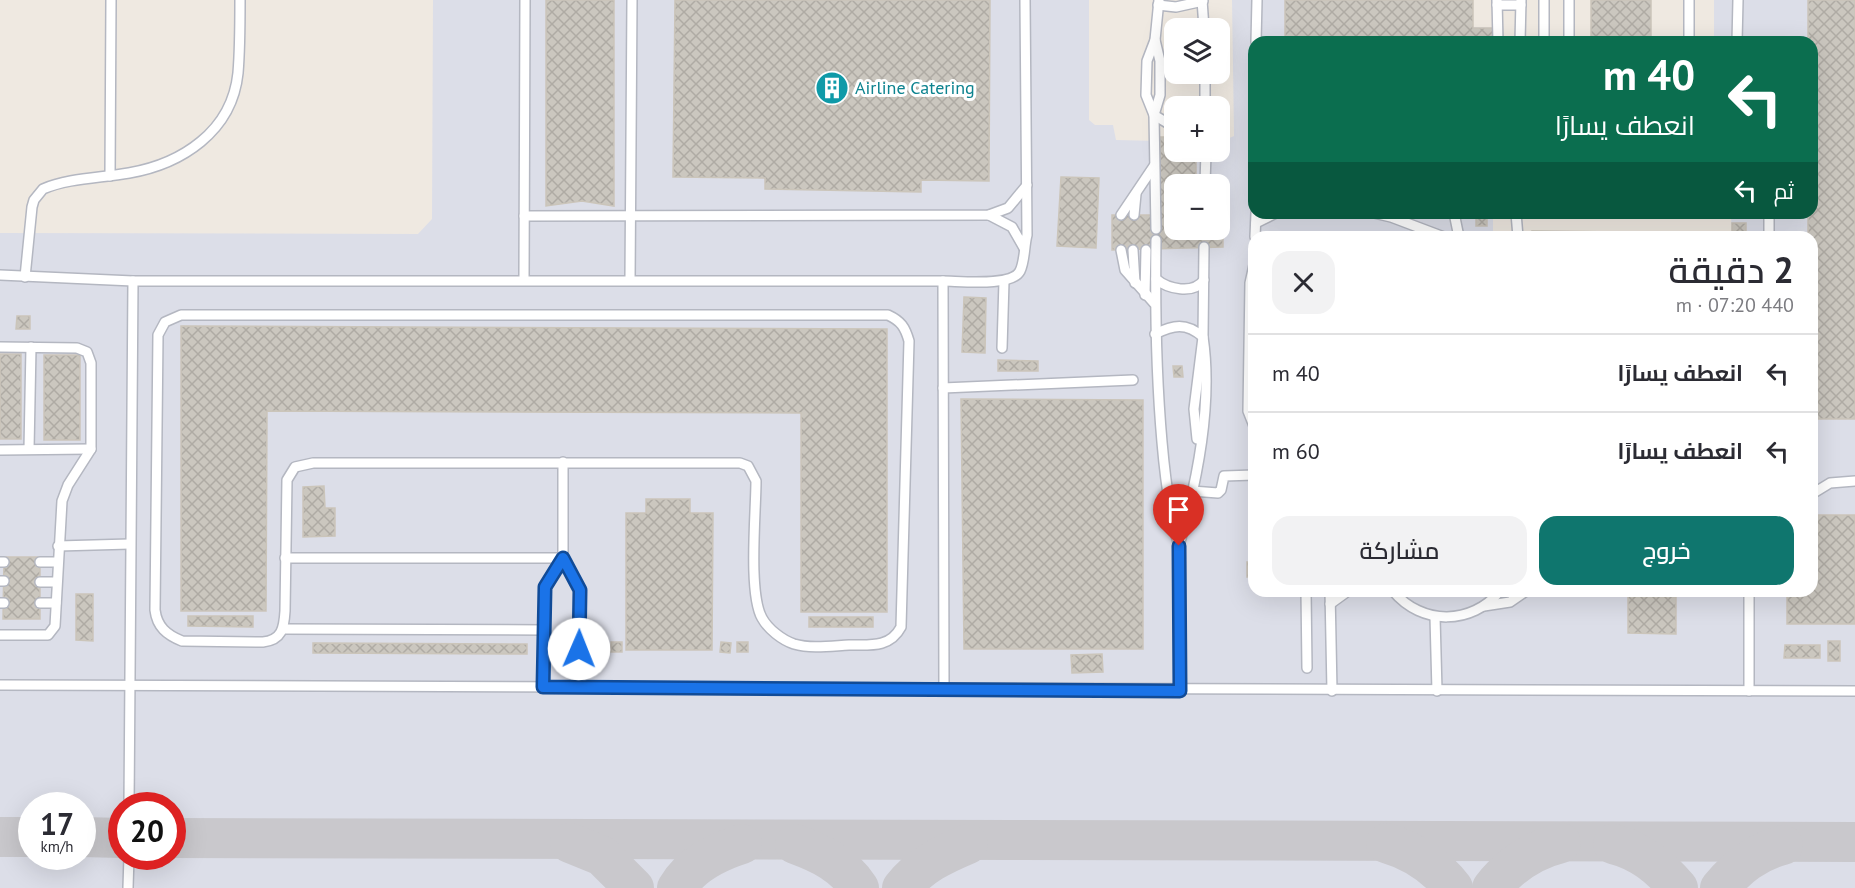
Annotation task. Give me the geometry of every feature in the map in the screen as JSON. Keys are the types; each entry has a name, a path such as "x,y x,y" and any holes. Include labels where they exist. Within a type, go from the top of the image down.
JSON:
{"lane":[{"path":"110,176 111,0"},
{"path":"25,277 28,233 34,200 38,194 50,186 148,170 181,158 195,148 219,123 228,108 238,75 240,0"},
{"path":"524,280 525,0"},
{"path":"630,280 632,0"},
{"path":"0,275 133,281 1004,281 1012,279 1020,271 1027,235 1025,0"},
{"path":"1256,36 1257,0"},
{"path":"1544,0 1544,36"},
{"path":"1569,0 1569,36"},
{"path":"1689,0 1689,36"},
{"path":"1737,36 1738,0"},
{"path":"1156,229 1154,115 1160,83 1160,61 1155,40 1159,3 1176,7 1202,1 1203,18"},
{"path":"1498,36 1497,2 1521,3 1520,36"},
{"path":"1154,115 1164,121"},
{"path":"1121,215 1155,164"},
{"path":"524,216 989,215 1008,208 1027,185"},
{"path":"1134,215 1136,194"},
{"path":"989,215 1012,227 1024,248"},
{"path":"1399,219 1429,231"},
{"path":"1156,240 1155,334 1165,470 1173,525 1179,546"},
{"path":"1180,691 1179,546 1206,405 1207,367 1203,337 1204,247"},
{"path":"1121,250 1123,266 1154,303"},
{"path":"1133,250 1135,283"},
{"path":"1145,295 1146,250"},
{"path":"0,281 25,277"},
{"path":"1156,279 1162,285 1179,288 1196,287 1204,280"},
{"path":"129,792 133,281"},
{"path":"944,281 944,689"},
{"path":"1002,348 1004,281"},
{"path":"888,315 904,327 909,341 901,627 889,641 877,645 806,646 793,643 769,627 762,618 755,593 756,481 748,466 729,461 563,462 302,464 295,467 287,480 283,629 272,641 182,641 171,637 156,620 158,335 165,322 172,317 888,315"},
{"path":"1155,334 1179,325 1193,329 1203,337"},
{"path":"0,346 76,348 82,349 91,357 91,449 64,493 57,562 56,626 48,635 0,635"},
{"path":"30,449 31,347"},
{"path":"943,388 1133,380"},
{"path":"0,450 91,449"},
{"path":"563,462 563,558 580,590 578,688"},
{"path":"1191,491 1218,493 1221,490 1224,476 1248,475"},
{"path":"1818,490 1830,483 1855,481"},
{"path":"58,546 130,544"},
{"path":"285,558 563,558"},
{"path":"543,687 545,587 563,558"},
{"path":"40,562 57,562"},
{"path":"40,582 56,582"},
{"path":"1306,597 1306,668"},
{"path":"1330,597 1332,691"},
{"path":"1330,604 1340,597"},
{"path":"1399,597 1410,607 1435,617 1461,616 1484,606 1510,602 1517,597"},
{"path":"1484,606 1494,597"},
{"path":"1749,597 1749,691"},
{"path":"40,603 56,603"},
{"path":"1435,617 1437,691"},
{"path":"283,629 545,630"},
{"path":"0,686 1180,691 1855,691"},
{"path":"128,888 129,870"}],"shaded area":[{"path":"433,0 1089,0 1089,120 1095,125 1113,125 1116,140 1159,141 1160,137 1164,137 1164,162 1230,162 1230,138 1234,136 1232,0 1473,0 1473,27 1496,28 1495,36 1248,36 1248,219 1493,219 1493,231 1248,231 1248,597 1818,597 1818,231 1732,231 1731,219 1818,219 1818,36 1714,36 1714,0 1855,0 1855,888 0,888 0,233 418,234 432,219"}],"building":[{"path":"546,0 614,0 614,206 582,201 546,206"},
{"name":"Airline Catering","path":"675,0 990,0 989,181 921,180 921,192 765,189 765,178 673,177"},
{"path":"1285,0 1473,0 1473,28 1496,28 1495,36 1285,36"},
{"path":"1591,0 1651,0 1651,36 1591,36"},
{"path":"1808,0 1855,0 1855,419 1818,419 1818,231 1808,231 1808,219 1818,219 1818,36 1808,36"},
{"path":"1160,137 1164,137 1164,162 1196,162 1196,174 1164,174 1164,240 1223,240 1223,247 1112,250 1112,215 1152,215 1160,229"},
{"path":"1061,177 1099,178 1096,248 1057,246"},
{"path":"1476,219 1487,219 1487,226 1476,226"},
{"path":"1732,223 1746,223 1746,231 1732,231"},
{"path":"964,297 986,298 985,353 962,352"},
{"path":"17,316 30,316 30,329 16,329"},
{"path":"181,326 887,329 887,612 801,612 801,413 267,411 266,611 181,611"},
{"path":"0,354 21,354 21,439 0,439"},
{"path":"44,355 80,355 80,440 44,440"},
{"path":"998,360 1038,361 1038,371 998,371"},
{"path":"1173,366 1182,366 1183,377 1174,377"},
{"path":"961,399 1143,400 1143,649 964,649"},
{"path":"324,486 325,508 335,508 335,536 303,537 303,487"},
{"path":"646,499 690,499 690,513 713,513 712,650 626,650 626,513 646,513"},
{"path":"1818,515 1855,515 1855,624 1787,624 1787,597 1818,597"},
{"path":"4,557 40,557 40,619 3,619"},
{"path":"76,594 93,594 93,641 76,640"},
{"path":"1628,597 1676,597 1676,634 1628,633"},
{"path":"188,616 253,616 253,627 188,626"},
{"path":"809,617 873,617 873,627 809,627"},
{"path":"554,633 564,633 564,651 554,651"},
{"path":"1828,641 1840,641 1840,661 1828,661"},
{"path":"597,642 608,642 608,652 598,652"},
{"path":"611,642 622,642 622,652 611,652"},
{"path":"721,642 731,643 730,653 720,652"},
{"path":"737,642 748,642 748,652 737,652"},
{"path":"313,643 527,644 527,654 313,653"},
{"path":"1785,645 1820,645 1820,658 1784,658"},
{"path":"1102,654 1103,672 1072,673 1071,655"}],"taxiway":[{"path":"0,837 18,837"},
{"path":"96,837 108,838"},
{"path":"186,838 1855,842"},
{"path":"570,843 602,856 634,888"},
{"path":"1386,843 1423,860 1453,888"},
{"path":"1492,888 1506,872 1523,860 1561,843"},
{"path":"677,888 690,872 705,860 742,844"},
{"path":"795,844 839,866 859,888"},
{"path":"902,888 924,867 968,844"},
{"path":"1613,844 1649,861 1678,888"},
{"path":"1720,888 1748,861 1783,845"}],"place":[{"name":"Airline Catering","path":"832,88"}],"route":[{"path":"579,649 580,590 563,558 545,587 543,687 1180,691 1179,546"}]}
